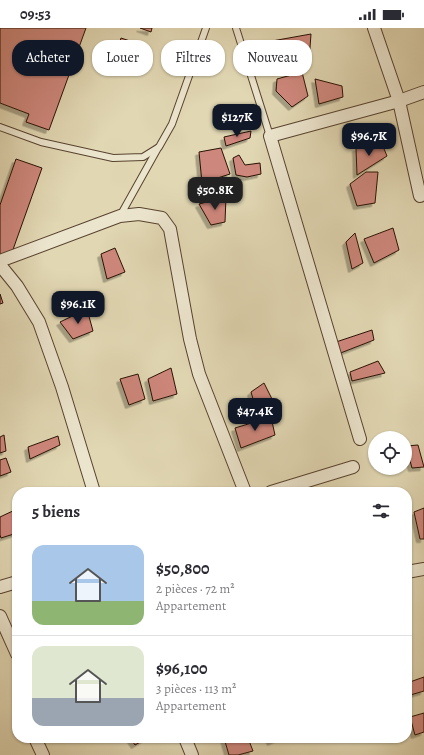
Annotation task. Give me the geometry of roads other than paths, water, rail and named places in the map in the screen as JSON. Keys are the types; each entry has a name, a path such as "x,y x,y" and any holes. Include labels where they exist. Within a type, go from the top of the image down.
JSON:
{"street":[{"path":"374,28 399,101 420,196"},
{"path":"360,439 270,136 399,101 424,92"},
{"path":"0,262 120,216 140,214 162,218 170,229 190,339 199,374 243,487"},
{"path":"0,265 17,286 39,322 62,387 92,487"},
{"path":"287,487 353,467"},
{"path":"412,571 424,569"},
{"path":"0,587 12,583"},
{"path":"0,616 12,643"},
{"path":"37,743 43,755"},
{"path":"187,743 192,755"}],"lane":[{"path":"120,216 172,124 206,28"},
{"path":"236,28 270,136"},
{"path":"0,126 41,142 113,158 143,157 159,147"}]}
